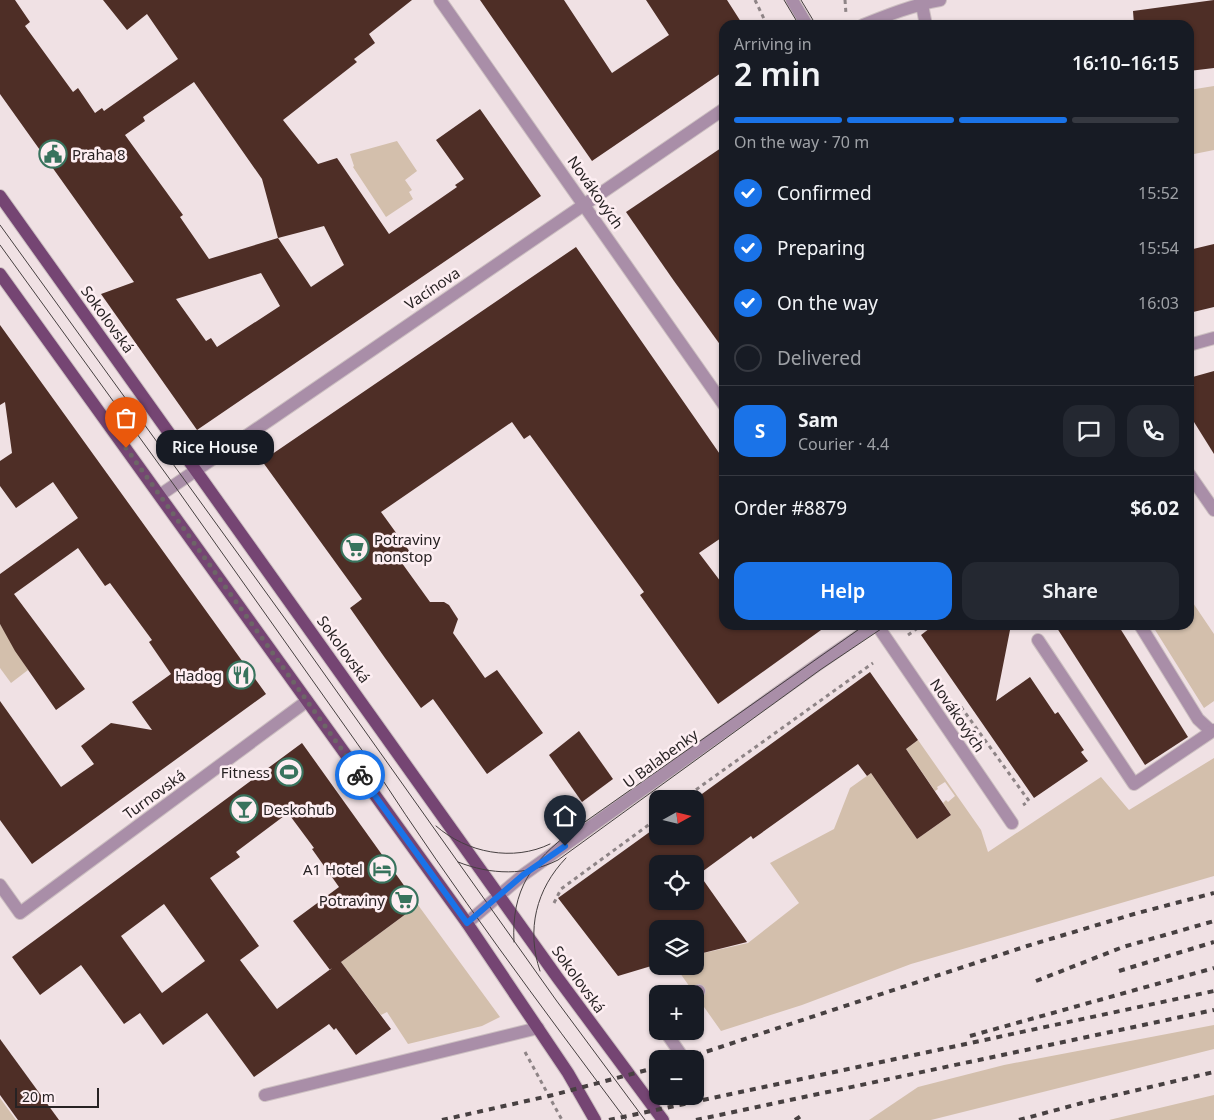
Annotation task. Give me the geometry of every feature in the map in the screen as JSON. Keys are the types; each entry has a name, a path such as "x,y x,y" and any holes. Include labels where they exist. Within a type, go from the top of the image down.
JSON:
{"main road":[{"name":"Sokolovská","path":"0,196 557,977 663,1120"},
{"path":"0,274 467,923 568,1073 595,1120"}],"street":[{"name":"Novákových","path":"440,0 719,397"},
{"path":"792,0 804,20"},
{"path":"876,20 921,2 940,0"},
{"path":"921,2 925,20"},
{"name":"Vacínova","path":"160,495 719,112"},
{"path":"1194,344 1214,338"},
{"path":"1194,481 1214,510"},
{"name":"U Balabenky","path":"467,923 523,875 869,630"},
{"name":"Novákových","path":"879,630 1012,823"},
{"path":"1038,640 1134,784 1213,731 1198,719 1143,630"},
{"name":"Turnovská","path":"0,885 20,913 307,701"},
{"path":"265,1095 538,1028"}],"path":[{"path":"755,0 764,20"},
{"path":"696,790 873,663"},
{"path":"554,903 561,889 649,825"}],"shaded area":[{"path":"1214,86 1214,150 1194,154 1194,89"},
{"path":"397,141 417,171 405,180 412,190 409,192 413,199 386,217 353,167 350,154"},
{"path":"1194,604 1214,634 1214,701 1204,708 1155,630 1194,630"},
{"path":"0,624 28,670 11,683 0,668"},
{"path":"918,740 981,830 988,852 1101,777 1129,810 1214,758 1214,876 911,964 802,1005 721,1031 704,1007 704,985 688,985 681,975 704,975 704,953 748,943 799,903 770,863 834,829 850,788 871,773 917,839 951,815 943,803 946,800 948,802 955,796 945,782 937,787 938,789 935,791 906,749"},
{"path":"418,905 500,1017 482,1026 408,1044 387,1012 381,1015 341,962"},
{"path":"1214,1025 1214,1049 931,1120 869,1120 918,1087 1004,1065"},
{"path":"1214,1095 1214,1120 1109,1120"},
{"path":"0,1098 16,1120 0,1120"}],"building":[{"path":"0,0 15,0 30,22 25,26 73,92 78,88 95,113 102,108 104,111 178,59 147,14 127,30 103,0 412,0 369,34 375,43 354,59 357,62 283,120 318,164 337,158 389,234 457,187 455,185 464,179 436,140 480,109 541,196 197,430 101,294 134,282 0,94","holes":["194,82 262,179 278,238 209,259 180,217 183,215 125,135 145,121 143,117","324,226 344,265 311,287 278,238","261,273 280,306 217,347 211,338 206,341 176,299"]},
{"path":"480,0 564,0 612,73 669,35 646,0 727,0 740,20 719,20 719,74 592,161"},
{"path":"1214,0 1214,68 1194,70 1194,20 1134,20 1133,11"},
{"path":"719,149 719,343 674,281 626,212"},
{"path":"1214,244 1214,307 1194,312 1194,249"},
{"path":"576,247 719,453 719,539 699,553 719,579 719,630 821,630 718,704 640,595 644,592 530,435 524,439 512,422 381,512 410,552 399,559 430,602 444,602 449,605 458,619 453,633 485,678 497,670 543,733 487,774 433,699 421,708 385,658 350,608 362,599 262,461"},
{"path":"0,325 266,694 32,864 0,820 0,701 61,787 94,764 81,746 111,723 152,730 132,702 171,674 149,642 152,640 110,583 105,586 78,548 14,594 85,689 56,710 15,651 0,624 0,574 78,518 53,482 16,508 0,486 0,461 12,453 5,402 0,405"},
{"path":"1214,371 1214,454 1194,422 1194,377"},
{"path":"928,630 1010,630 996,701 1030,677 1055,714 1058,712 1084,750 1081,752 1088,761 1034,798 921,635"},
{"path":"1058,630 1121,630 1188,737 1145,765"},
{"path":"870,672 918,740 906,749 951,815 917,839 871,773 867,776 858,764 753,839 751,836 704,870 704,855 649,855 649,910 704,910 704,881 747,942 704,953 704,920 649,920 649,967 618,976 558,898 649,832 649,845 704,845 704,792"},
{"path":"579,731 613,779 582,802 549,755"},
{"path":"302,743 418,905 341,962 391,1029 356,1055 336,1028 334,1030 329,1024 254,1077 207,1013 163,1045 140,1013 124,1024 81,965 40,995 12,957","holes":["288,813 314,848 312,849 339,887 293,921 330,970 277,1009 240,960 259,946 210,878 240,857 236,852","164,904 205,961 162,993 121,936"]},
{"path":"0,1039 59,1120 18,1120 0,1095"}],"tram line":[{"path":"784,0 796,20"},
{"path":"801,0 813,20"},
{"path":"0,225 291,627 556,1000 645,1120"},
{"path":"0,245 174,485 376,770 467,903 626,1120"},
{"path":"514,942 516,907 520,892 535,866 558,842 858,630"},
{"path":"458,862 483,869 508,872 534,869 558,860 820,670 880,630"},
{"path":"436,826 462,843 491,852 521,853 536,850 550,844"},
{"path":"540,971 534,940 536,911 547,883 566,858"}],"railway":[{"path":"704,1052 1027,946 1134,914 1214,893"},
{"path":"1036,981 1123,947 1214,921"},
{"path":"1119,971 1214,942"},
{"path":"970,1036 1214,968"},
{"path":"609,1120 1214,991"},
{"path":"696,1120 1214,1010"},
{"path":"442,1120 553,1095 649,1069"},
{"path":"1019,1120 1214,1072"},
{"path":"795,1120 801,1116"}],"way so far":[{"path":"126,448 360,775"}],"place":[{"name":"Praha 8","path":"53,154"},
{"name":"Rice House","path":"126,448"},
{"name":"Potraviny nonstop","path":"355,548"},
{"name":"Hadog","path":"241,675"},
{"name":"Fitness","path":"289,772"},
{"name":"Deskohub","path":"244,809"},
{"name":"A1 Hotel","path":"382,869"},
{"name":"Potraviny","path":"404,900"}],"route":[{"path":"360,775 467,923 523,875 533,870 565,846"}]}
